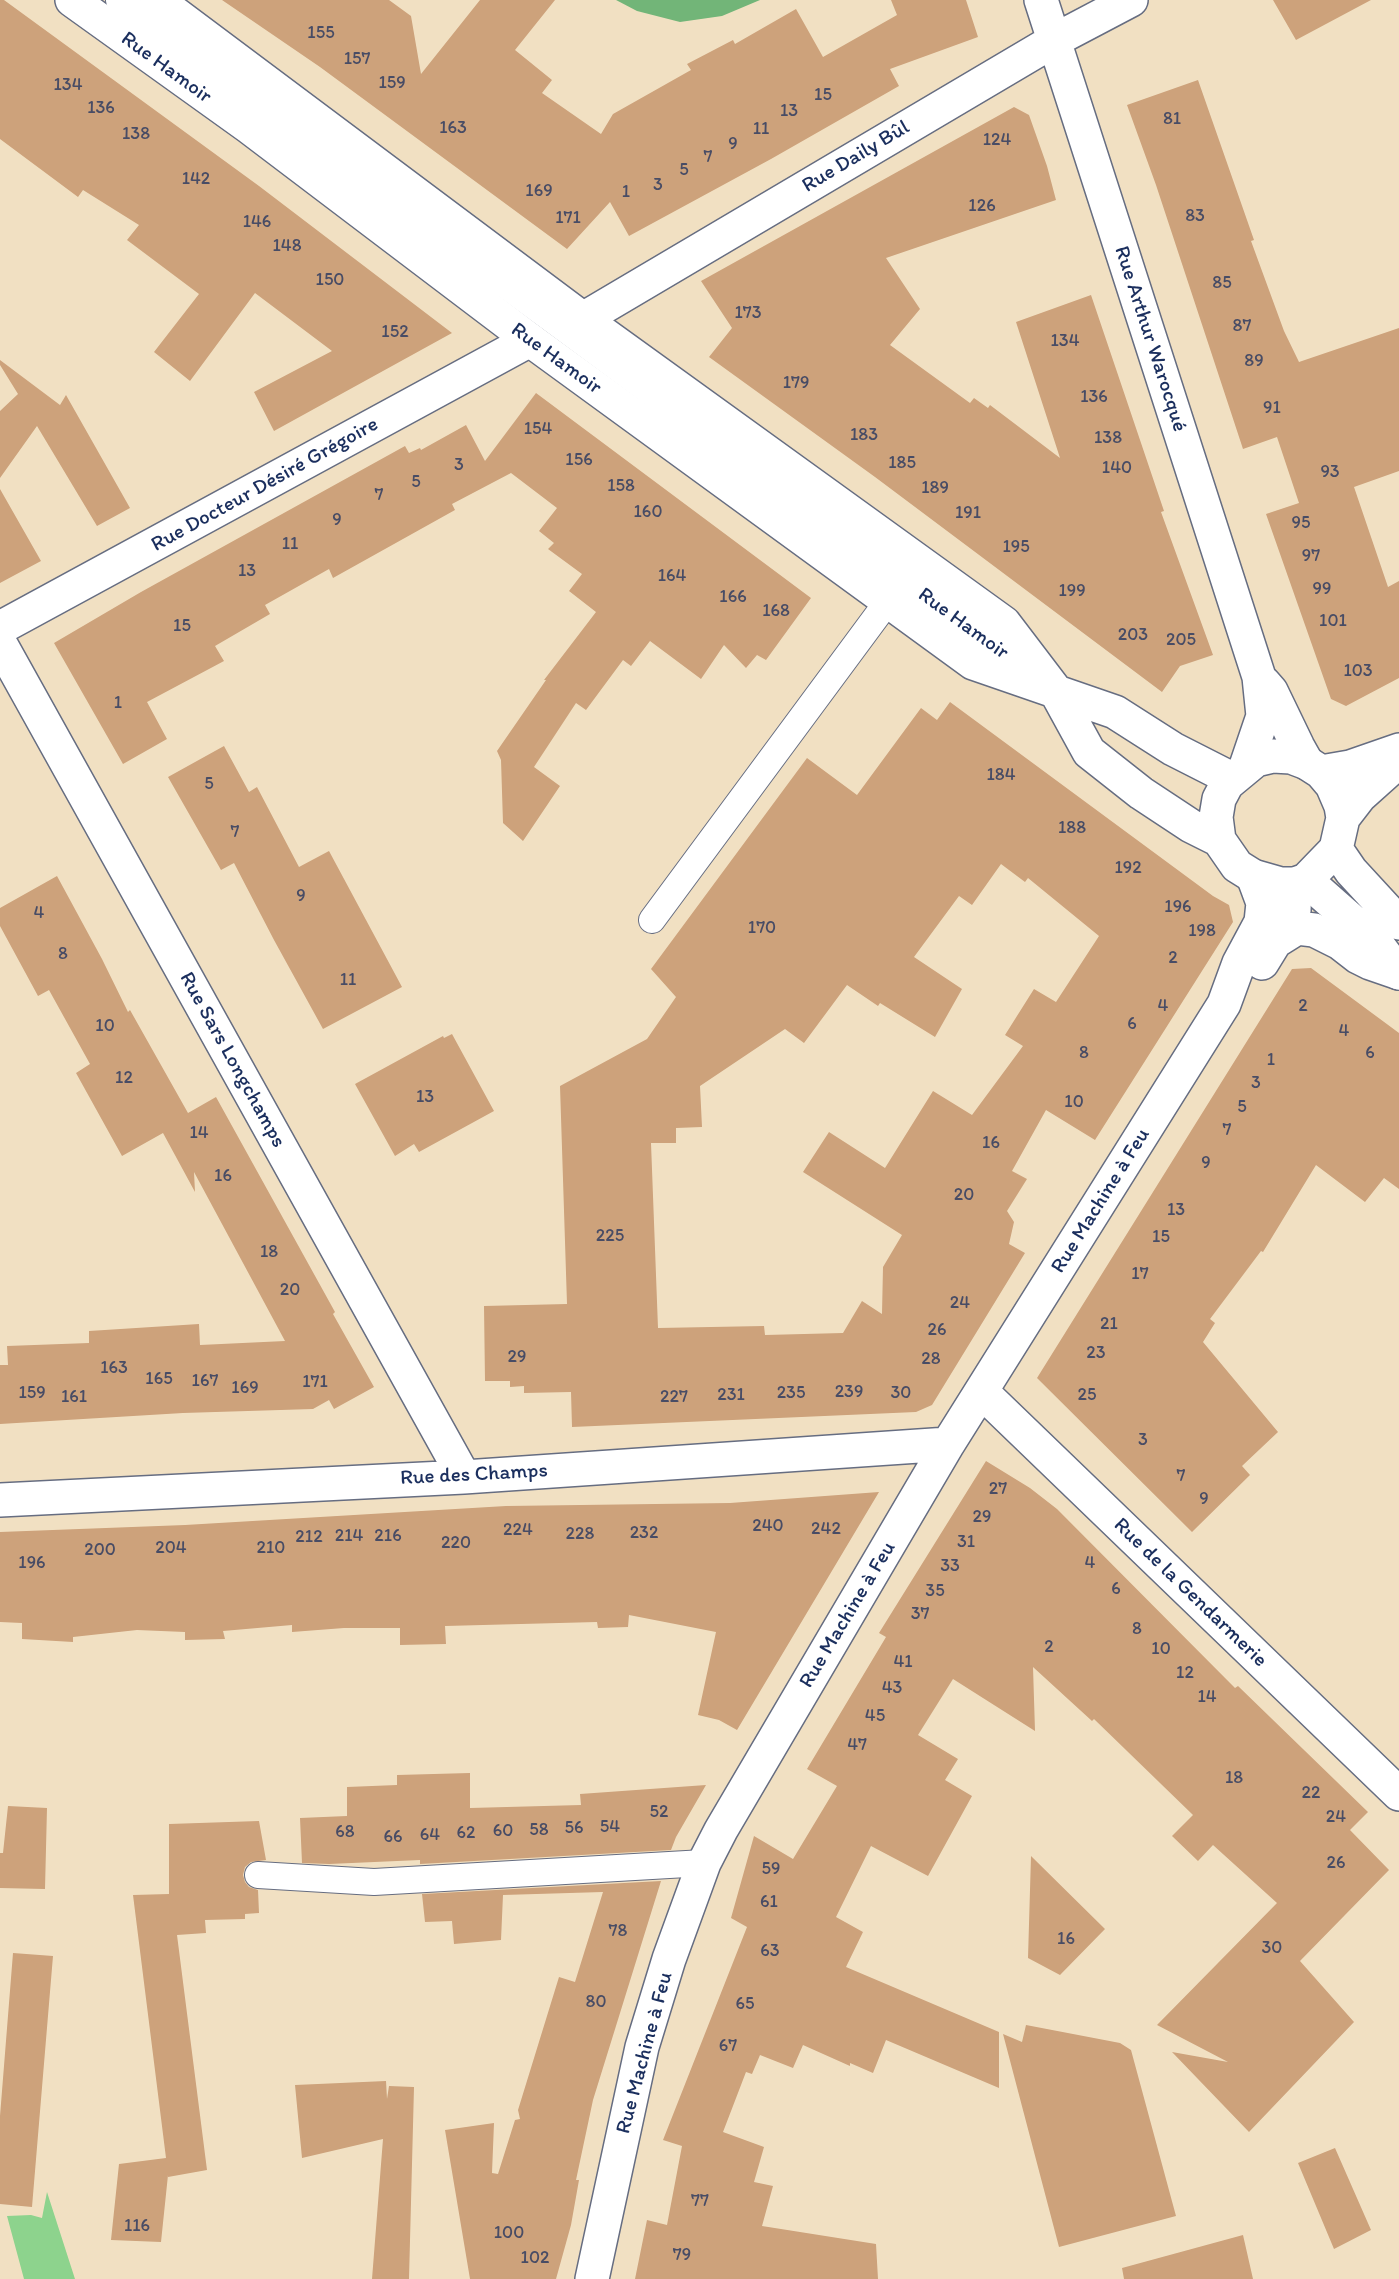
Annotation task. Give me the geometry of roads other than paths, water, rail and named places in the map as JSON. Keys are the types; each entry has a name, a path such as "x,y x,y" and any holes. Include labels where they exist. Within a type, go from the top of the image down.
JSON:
{"street":[{"name":"Rue Hamoir","path":"72,0 249,127 530,340 973,663 1115,712 1173,749 1239,772"},
{"name":"Rue Hamoir","path":"157,0 583,319 1004,623 1055,690 1089,752 1142,793 1191,826 1218,840"},
{"name":"Rue Arthur Warocqué","path":"1041,0 1260,677 1263,716 1239,772"},
{"name":"Rue Daily Bûl","path":"583,319 1055,40 1131,0"},
{"name":"Rue Docteur Désiré Grégoire","path":"0,628 530,340"},
{"name":"Rue Sars Longchamps","path":"0,643 464,1477"},
{"name":"Rue Arthur Warocqué","path":"1260,677 1271,692 1298,747 1314,767"},
{"path":"1314,767 1350,767 1399,750"},
{"path":"1399,923 1351,871 1339,834 1341,806 1332,785 1314,767 1291,757 1273,756 1256,760 1239,772 1219,799 1216,817 1218,840 1237,866 1253,876 1281,884 1300,882 1374,940 1399,973"},
{"path":"1300,882 1339,834 1360,796 1399,761"},
{"name":"Rue Machine à Feu","path":"592,2279 642,2047 669,1959 704,1863 721,1830 948,1444 1224,1004 1239,963 1261,922 1263,903 1253,876"},
{"name":"Rue Machine à Feu","path":"1224,1004 1256,974 1294,911 1300,882"},
{"path":"1273,943 1297,928 1314,930 1341,943 1364,960 1399,973"},
{"name":"Rue de la Gendarmerie","path":"982,1392 1399,1794"},
{"name":"Rue des Champs","path":"0,1500 464,1477 948,1444"}],"lane":[{"name":"Rue Hamoir","path":"119,0 1055,690"},
{"path":"652,921 888,601"},
{"path":"258,1875 374,1882 704,1863"}]}
